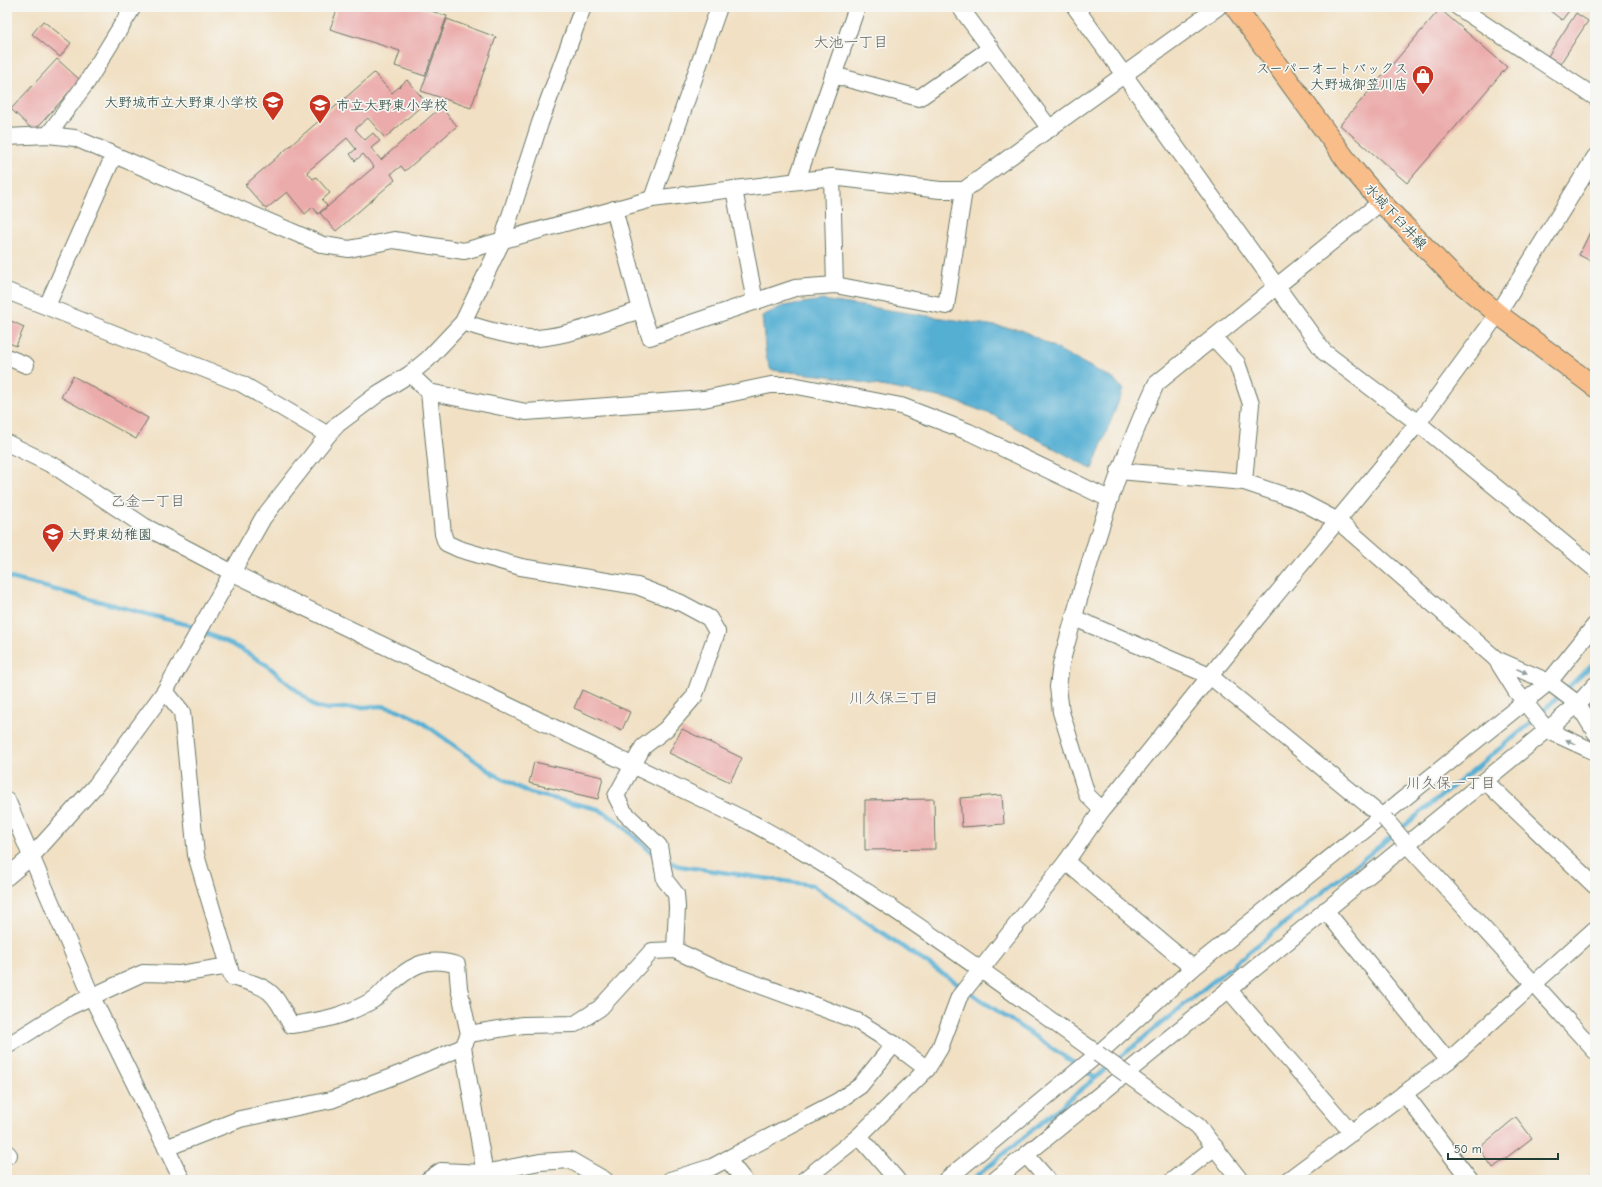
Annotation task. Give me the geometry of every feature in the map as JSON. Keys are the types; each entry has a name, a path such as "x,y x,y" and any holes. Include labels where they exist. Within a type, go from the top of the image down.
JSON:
{"main road":[{"name":"水城下臼井線","path":"1235,7 1352,168 1380,202 1455,278 1498,314 1595,387"}],"street":[{"path":"48,135 87,82 133,7"},
{"path":"7,877 32,856 96,785 165,690 263,518 328,435 338,424 379,393 410,374 442,346 463,322 502,241 540,123 583,7"},
{"path":"652,199 719,7"},
{"path":"797,180 857,7"},
{"path":"960,7 1050,129"},
{"path":"1076,7 1324,352 1418,423 1595,569"},
{"path":"7,137 48,135 75,138 323,245 348,249 394,240 464,251 652,199 797,180 832,177 940,190 964,190 1218,7"},
{"path":"1458,7 1595,97"},
{"path":"833,75 919,98 990,48"},
{"path":"47,306 114,155"},
{"path":"804,1180 859,1136 927,1069 940,1048 959,997 1066,862 1102,810 1418,423 1498,314 1595,157"},
{"path":"832,177 835,285"},
{"path":"734,189 755,302"},
{"path":"614,209 641,310 650,337 795,288 835,285 946,306 964,190"},
{"path":"1102,810 1087,795 1061,712 1058,687 1061,664 1108,500 1138,422 1156,384 1380,202"},
{"path":"7,291 242,384 328,435"},
{"path":"463,322 481,329 536,338 566,333 641,310"},
{"path":"1214,338 1237,363 1251,404 1244,482"},
{"path":"7,357 26,366"},
{"path":"410,374 429,392 526,412 696,399 771,385 792,385 901,406 969,432 1108,500"},
{"path":"429,392 443,534 446,543 459,550 521,567 637,586 681,603 709,618 717,632 694,697 666,729 643,747 616,796 624,812 659,846 665,880 676,894 677,907 675,950"},
{"path":"7,443 56,467 144,526 231,572 752,823 806,852 981,970 1198,1126 1240,1180"},
{"path":"1119,471 1244,482 1298,500 1338,521 1496,659 1525,702 1547,730 1595,752"},
{"path":"1074,618 1210,676 1384,817 1405,843 1595,1051"},
{"path":"946,1180 1098,1054 1193,968 1384,817 1549,682 1595,625"},
{"path":"1496,659 1549,682 1578,704 1595,732"},
{"path":"995,1180 1126,1074 1405,843 1485,781 1547,730 1578,704 1595,685"},
{"path":"165,690 182,712 196,855 232,977 263,987 275,996 290,1025 332,1019 373,1000 406,970 422,962 444,961 457,965 485,1176"},
{"path":"1485,781 1595,886"},
{"path":"7,800 91,995 166,1148 180,1180"},
{"path":"1066,862 1193,968"},
{"path":"1325,910 1448,1061"},
{"path":"1288,1180 1448,1061 1595,929"},
{"path":"166,1148 240,1119 331,1100 402,1074 466,1040 523,1025 575,1024 600,1008 652,951 675,950 713,968 857,1021 894,1044 927,1069"},
{"path":"7,1046 91,995 143,973 180,974 229,966"},
{"path":"1228,989 1352,1133"},
{"path":"670,1180 712,1167 838,1101 860,1086 894,1044"},
{"path":"1404,1093 1470,1180"},
{"path":"859,1136 897,1180"},
{"path":"1173,1180 1215,1147"},
{"path":"1026,1155 1048,1180"},
{"path":"727,1159 744,1180"},
{"path":"428,1180 441,1171 485,1176 540,1162 570,1160 605,1180"}],"water":[{"path":"822,300 1022,330 1115,380 1123,390 1092,469 993,415 949,399 828,376 771,370 766,357 762,316 783,306"}],"building":[{"path":"338,7 418,7 447,16 425,76 395,66 400,51 330,29"},
{"path":"1545,7 1572,7 1562,20"},
{"name":"スーパーオートバックス 大野城御笠川店","path":"1440,9 1507,67 1407,183 1340,125"},
{"path":"1576,13 1588,21 1560,64 1548,56"},
{"path":"447,19 496,37 471,108 421,91"},
{"path":"43,21 71,43 60,57 32,34"},
{"path":"7,47 11,59 7,61"},
{"path":"57,59 80,80 34,131 11,109"},
{"path":"374,73 392,93 407,80 426,102 385,138 368,118 355,129 365,140 373,133 380,141 371,148 381,160 441,107 457,126 405,171 401,166 391,174 395,180 336,231 320,213 374,167 363,154 355,161 350,154 356,149 347,138 307,172 313,179 316,177 330,193 322,200 327,206 318,214 313,207 305,214 287,192 266,209 245,185"},
{"path":"1595,222 1595,263 1579,255"},
{"path":"7,319 24,327 16,346 7,342"},
{"path":"73,376 148,418 136,439 61,397"},
{"path":"582,690 630,712 622,730 574,708"},
{"path":"682,729 742,758 730,782 669,753"},
{"path":"534,762 603,777 598,799 529,783"},
{"path":"1002,795 1004,824 962,827 960,798"},
{"path":"934,799 935,849 865,850 865,800"},
{"path":"1516,1117 1532,1138 1493,1168 1479,1148"}],"waterway":[{"path":"7,577 188,625 237,647 267,665 316,707 328,709 382,706 398,710 419,720 494,774 530,793 598,809 616,820 657,857"},
{"path":"972,1180 1158,1026 1526,727 1595,662"},
{"path":"665,860 679,866 812,885 1096,1078"}],"place":[{"name":"スーパーオートバックス 大野城御笠川店","path":"1423,96"},
{"name":"大野城市立大野東小学校","path":"273,122"},
{"name":"市立大野東小学校","path":"320,124"},
{"name":"大野東幼稚園","path":"53,554"}],"district":[{"name":"大池一丁目","path":"851,42"},
{"name":"乙金一丁目","path":"148,501"},
{"name":"川久保三丁目","path":"894,698"},
{"name":"川久保一丁目","path":"1451,783"}]}
